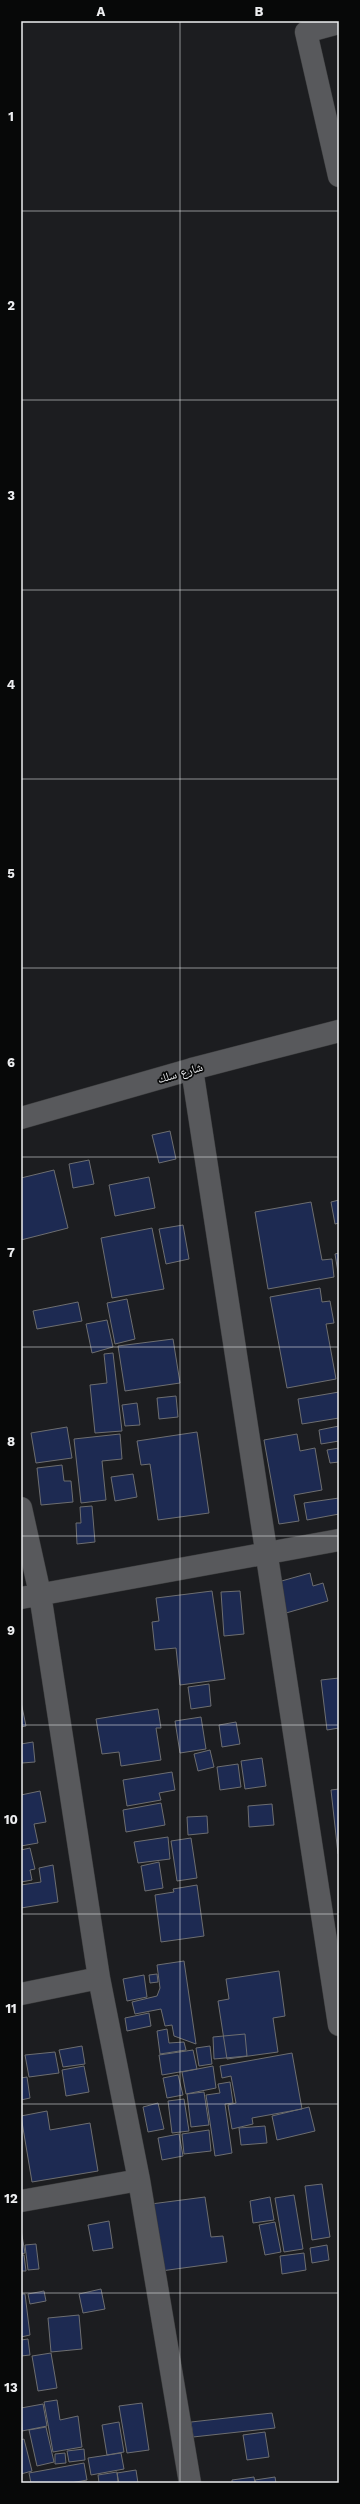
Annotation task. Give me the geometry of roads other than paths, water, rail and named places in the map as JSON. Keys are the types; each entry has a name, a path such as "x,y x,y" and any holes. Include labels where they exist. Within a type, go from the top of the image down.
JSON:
{"street":[{"path":"339,23 305,27 339,176"},
{"name":"شارع سلك","path":"21,1118 192,1069 339,1031"},
{"path":"192,1069 339,2025"},
{"path":"21,1508 31,1596 99,1978 139,2180 190,2483"},
{"path":"31,1596 339,1540"},
{"path":"21,1994 99,1978"},
{"path":"21,2201 139,2180"}]}
